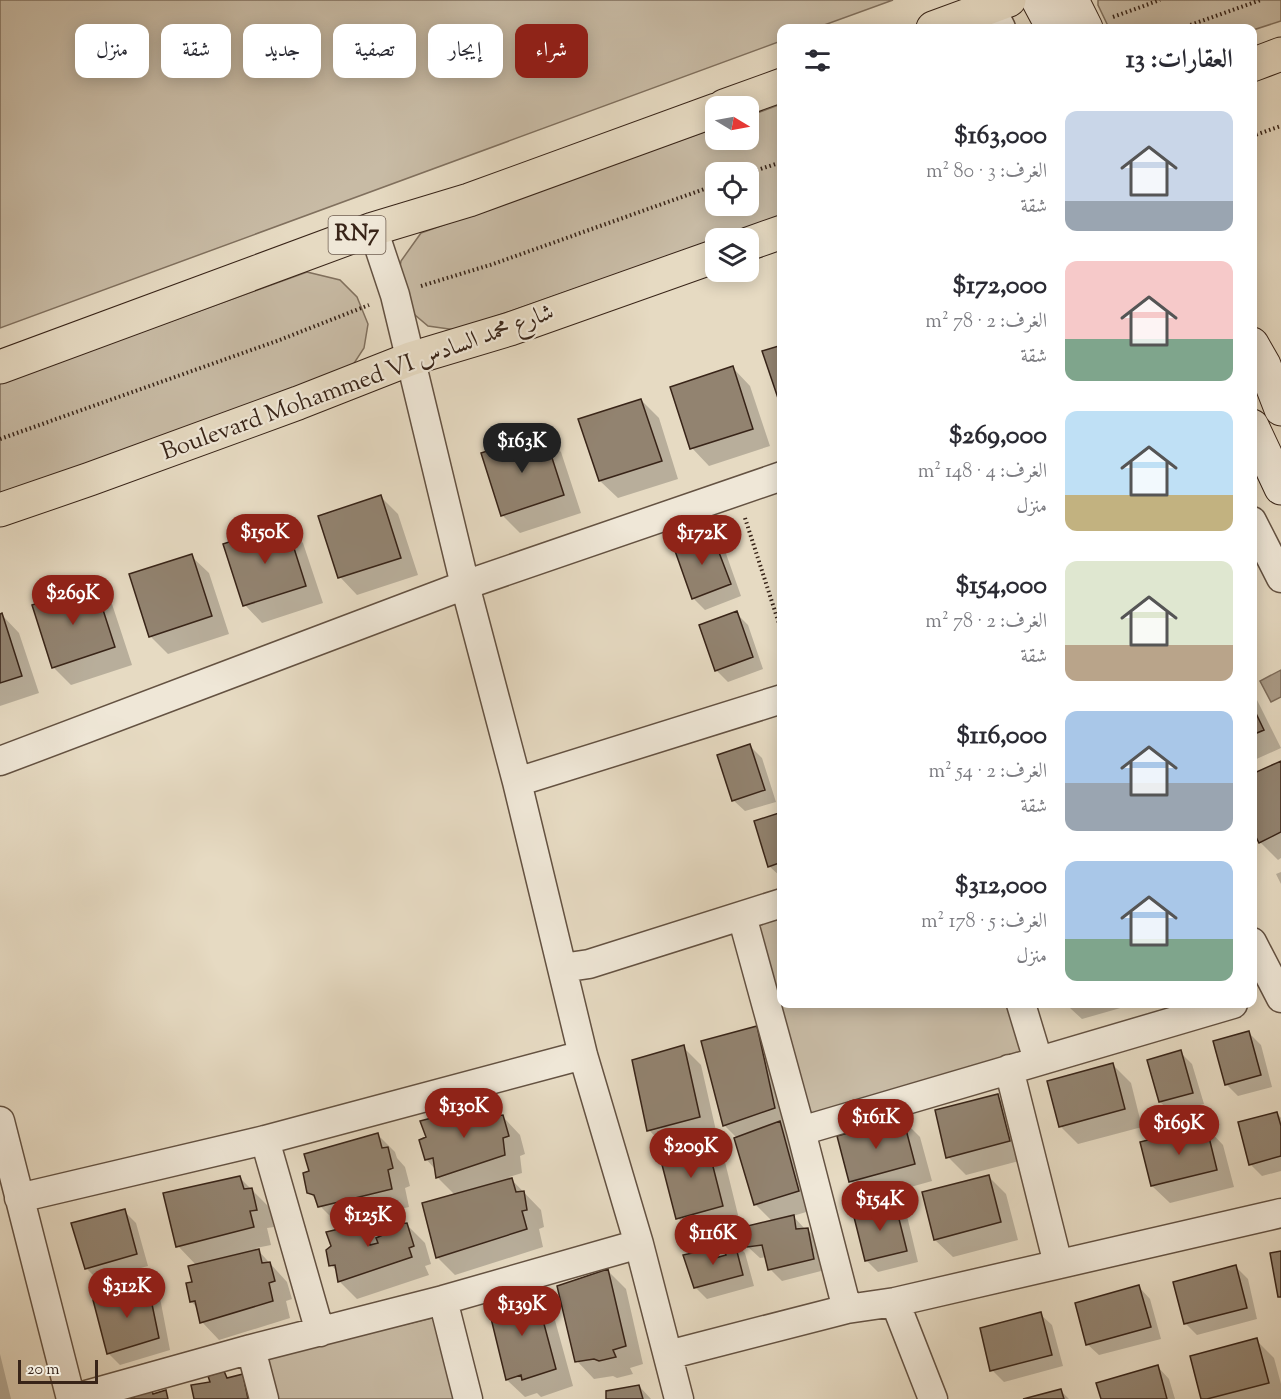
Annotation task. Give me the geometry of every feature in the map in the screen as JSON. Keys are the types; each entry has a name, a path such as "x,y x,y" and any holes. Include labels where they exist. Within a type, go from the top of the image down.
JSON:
{"main road":[{"path":"1038,0 1051,24"},
{"path":"1071,0 1097,24"},
{"path":"946,24 997,9"},
{"path":"1257,62 1281,54"},
{"path":"752,96 777,87"},
{"name":"RN7","path":"0,366 373,229 469,200 705,114"},
{"path":"759,240 777,234"},
{"name":"Boulevard Mohammed VI شارع محمد السادس","path":"0,510 298,403 410,359 510,329 705,260"},
{"path":"1257,353 1281,409"},
{"path":"1257,437 1281,488"}],"street":[{"path":"373,229 394,295 465,585 517,782 583,1055 639,1244 679,1399"},
{"path":"0,761 465,585 777,478"},
{"path":"1257,531 1281,578"},
{"path":"517,782 777,701"},
{"path":"562,968 589,964 777,905"},
{"path":"742,916 847,1309"},
{"path":"1257,957 1270,995"},
{"path":"1022,1008 1038,1060"},
{"path":"801,1131 1219,1008"},
{"path":"19,1198 265,1140 583,1055"},
{"path":"1009,1069 1058,1264"},
{"path":"0,1121 72,1399 251,1349 443,1300 639,1244"},
{"path":"265,1140 320,1332"},
{"path":"668,1355 847,1309 895,1302 1281,1213"},
{"path":"443,1300 468,1399"},
{"path":"895,1302 933,1399"},
{"path":"251,1349 264,1399"}],"path":[{"path":"1097,24 1161,0"},
{"path":"1193,24 1261,0"},
{"path":"1257,134 1281,126"},
{"path":"759,169 777,164"},
{"path":"0,439 277,341 394,295 501,261 705,189"},
{"path":"736,491 777,618"}],"shaded area":[{"path":"0,0 893,0 827,24 777,24 777,42 0,328"},
{"path":"1098,0 1281,0 1281,21 1257,29 1257,24 1107,24"},
{"path":"777,106 777,218 750,228 705,228 705,243 456,330 428,326 408,309 397,285 401,261 421,233 705,132 705,150 759,150 759,112"},
{"path":"307,272 340,280 357,297 368,324 364,348 349,371 0,494 0,383"},
{"path":"1281,670 1281,697 1271,702 1260,681"},
{"path":"777,912 777,1007 751,921"},
{"path":"777,1008 1013,1008 1026,1051 810,1117"},
{"path":"440,1316 458,1399 270,1399 261,1359"}],"building":[{"path":"777,346 777,395 762,351"},
{"path":"733,366 753,429 690,449 670,387"},
{"path":"641,399 662,461 599,481 578,419"},
{"path":"544,433 564,495 501,516 481,453"},
{"path":"381,495 401,558 338,578 318,516"},
{"path":"286,523 306,586 243,606 223,544"},
{"path":"712,534 731,584 692,599 674,548"},
{"path":"192,554 212,616 149,637 129,574"},
{"path":"95,585 115,647 52,668 32,605"},
{"path":"737,611 753,657 715,671 699,625"},
{"path":"2,613 22,676 0,683 0,614"},
{"path":"1257,715 1264,730 1257,733"},
{"path":"750,744 765,790 732,801 717,755"},
{"path":"1281,761 1281,832 1259,843 1257,839 1257,772"},
{"path":"777,814 777,864 768,867 754,821"},
{"path":"757,1026 775,1108 723,1126 701,1041"},
{"path":"1249,1031 1261,1075 1225,1085 1213,1041"},
{"path":"684,1045 700,1117 647,1131 632,1060"},
{"path":"1181,1050 1193,1093 1159,1102 1147,1060"},
{"path":"1113,1063 1125,1109 1059,1127 1047,1081"},
{"path":"998,1094 1010,1141 946,1158 935,1110"},
{"path":"492,1102 497,1116 503,1115 509,1136 503,1138 505,1155 436,1178 433,1158 425,1160 419,1140 426,1137 420,1121"},
{"path":"1277,1112 1281,1126 1281,1156 1249,1165 1238,1122"},
{"path":"903,1118 915,1164 849,1182 837,1136"},
{"path":"780,1121 799,1191 754,1205 734,1138"},
{"path":"1206,1125 1217,1170 1151,1186 1140,1142"},
{"path":"378,1133 382,1148 388,1147 393,1168 388,1170 392,1189 318,1207 314,1195 307,1193 303,1173 309,1171 304,1154"},
{"path":"706,1139 723,1206 676,1219 659,1153"},
{"path":"989,1175 1001,1222 934,1240 922,1192"},
{"path":"240,1176 244,1189 252,1188 257,1210 250,1211 254,1227 176,1247 163,1193"},
{"path":"512,1178 516,1192 524,1191 527,1210 522,1211 527,1229 436,1258 422,1203"},
{"path":"895,1203 907,1251 865,1261 853,1213"},
{"path":"125,1209 137,1254 85,1269 71,1223"},
{"path":"396,1212 399,1224 407,1223 414,1246 409,1248 412,1257 338,1282 335,1265 329,1266 326,1250 331,1246 326,1232 364,1223 370,1245 378,1243 376,1238 385,1234 380,1219"},
{"path":"794,1215 796,1229 808,1228 814,1259 768,1270 762,1245 747,1247 739,1228"},
{"path":"734,1240 743,1275 694,1288 683,1255 710,1249 715,1258 726,1255 723,1244"},
{"path":"259,1249 262,1263 270,1262 275,1281 269,1283 273,1301 200,1323 195,1301 190,1302 186,1283 192,1282 188,1266"},
{"path":"1281,1251 1281,1297 1278,1297 1270,1253"},
{"path":"1236,1265 1247,1308 1184,1324 1173,1282"},
{"path":"608,1269 626,1346 613,1350 616,1357 599,1361 594,1359 575,1362 557,1286"},
{"path":"148,1285 159,1338 107,1354 93,1300"},
{"path":"1139,1285 1151,1327 1086,1345 1075,1303"},
{"path":"518,1294 521,1299 536,1294 556,1369 522,1380 521,1375 506,1380 488,1306"},
{"path":"1041,1312 1052,1355 990,1371 980,1328"},
{"path":"1257,1338 1269,1383 1201,1399 1190,1356"},
{"path":"1158,1365 1167,1399 1101,1399 1096,1383"},
{"path":"224,1371 227,1378 243,1374 248,1399 194,1399 191,1385 210,1382 208,1376"},
{"path":"639,1385 643,1399 606,1399 606,1391"},
{"path":"151,1388 153,1394 166,1390 168,1399 125,1399 134,1397 133,1392"},
{"path":"1061,1389 1064,1399 1023,1399"}]}
